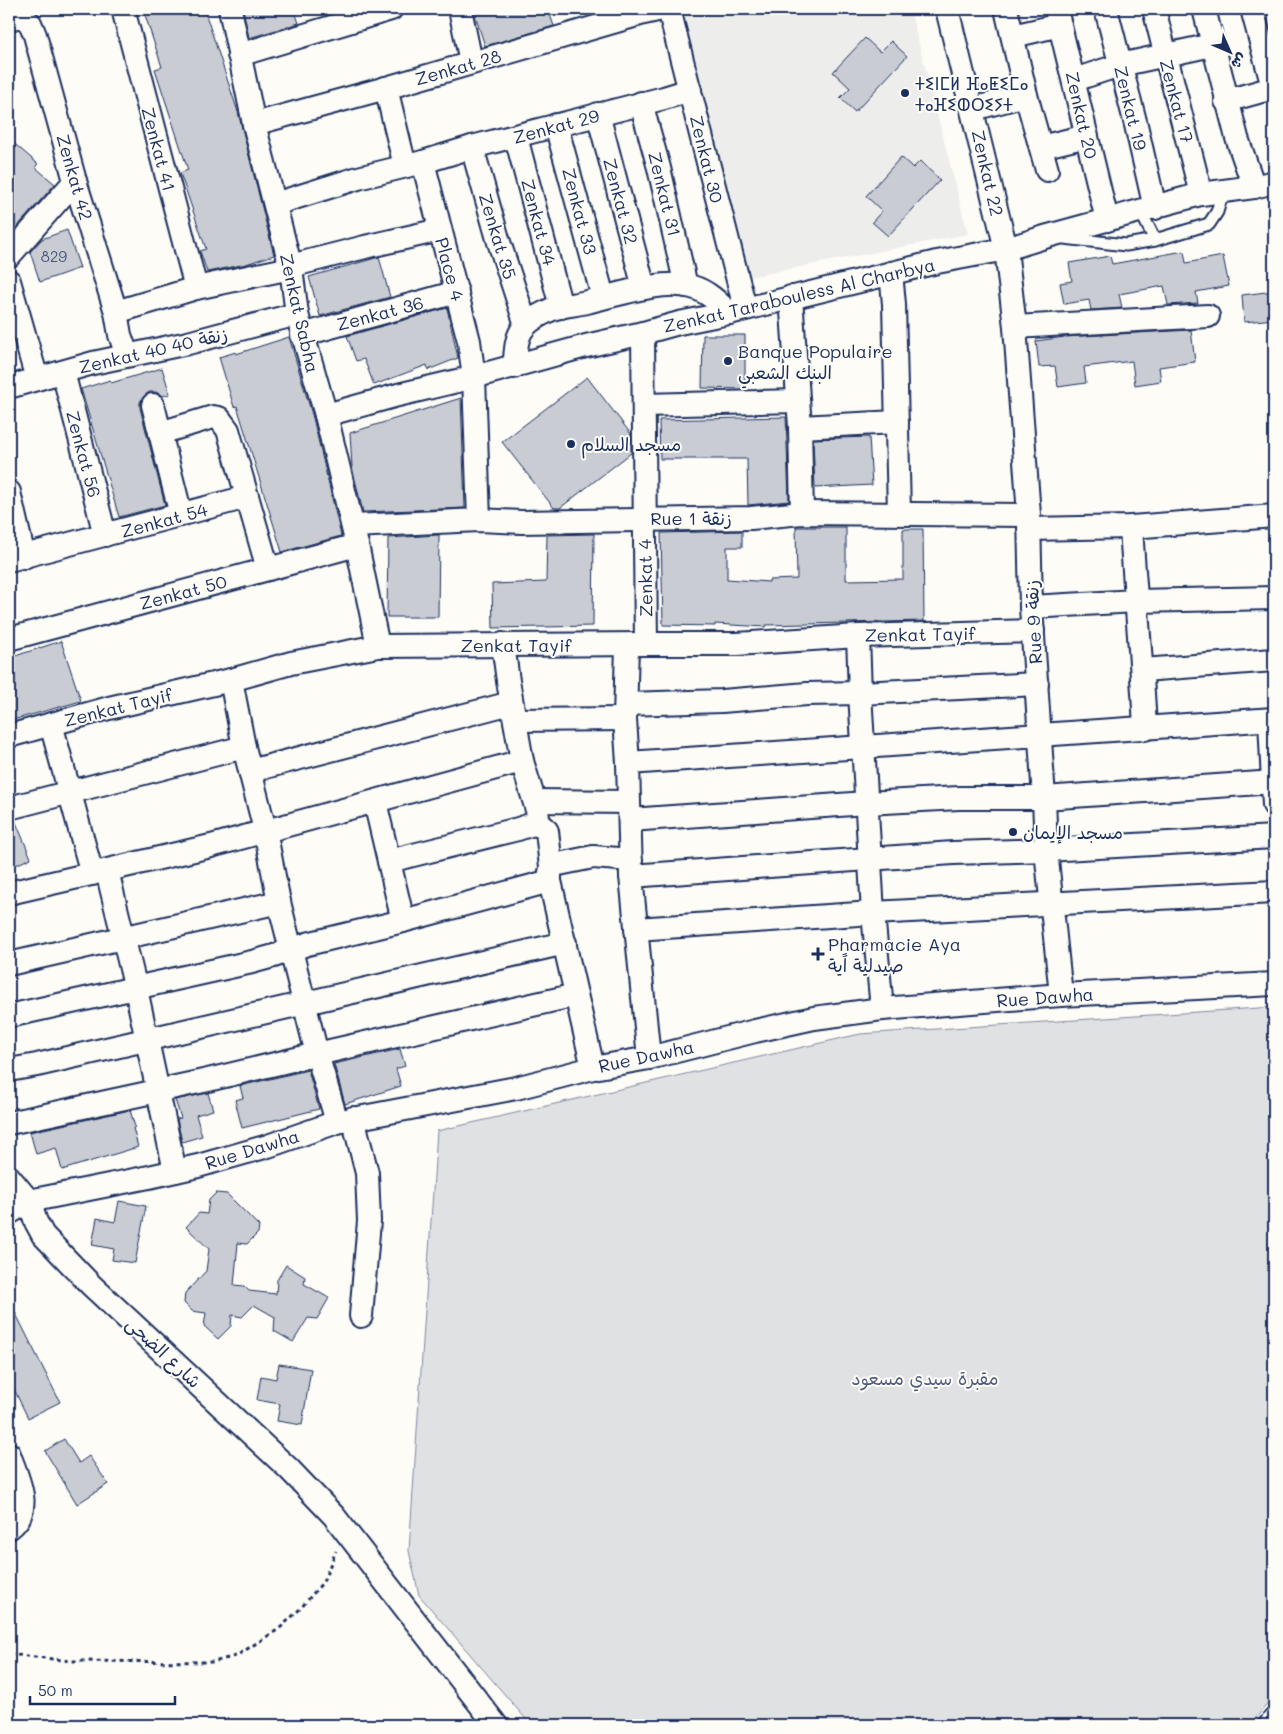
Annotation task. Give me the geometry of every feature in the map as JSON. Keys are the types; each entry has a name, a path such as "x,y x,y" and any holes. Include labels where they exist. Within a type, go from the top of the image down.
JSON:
{"street":[{"path":"16,18 43,9"},
{"name":"Zenkat 41","path":"123,9 196,288"},
{"name":"Zenkat Sabha","path":"230,9 254,124 290,268 300,324 326,415 355,536 378,646"},
{"path":"239,55 347,15 391,9"},
{"path":"460,9 471,62"},
{"name":"Zenkat 30","path":"669,9 690,90 737,311"},
{"name":"Zenkat 22","path":"947,9 1006,249"},
{"path":"1006,9 1026,95 1047,170"},
{"name":"Zenkat 19","path":"1106,9 1136,125 1148,210"},
{"name":"Zenkat 17","path":"1154,9 1165,54 1212,193"},
{"path":"1204,9 1237,138 1264,185"},
{"path":"1226,101 1274,90 1266,31 1252,9"},
{"name":"Zenkat 28","path":"254,124 386,88 650,10"},
{"path":"1012,36 1058,17"},
{"name":"Zenkat 20","path":"1058,17 1107,220"},
{"name":"Zenkat 42","path":"16,18 30,23 41,54 75,181 116,312 120,335 127,355"},
{"path":"1074,80 1120,65 1212,45"},
{"name":"Place 4","path":"386,88 440,230 469,341 474,378 479,520"},
{"name":"Zenkat 29","path":"275,204 358,178 690,90"},
{"path":"973,109 1026,95"},
{"name":"Zenkat 31","path":"641,104 660,168 686,286"},
{"name":"Zenkat 32","path":"598,114 644,288"},
{"name":"Zenkat 33","path":"556,125 603,297"},
{"path":"1041,147 1087,136"},
{"name":"Zenkat 34","path":"516,137 561,307"},
{"name":"Zenkat 35","path":"472,147 498,239 526,325"},
{"path":"11,247 75,181"},
{"name":"Zenkat Tarabouless Al Charbya","path":"326,415 398,395 474,378 586,346 679,323 737,311 937,262 1006,249 1048,236 1212,193 1264,185"},
{"path":"116,312 196,288 290,268 302,263 365,247 440,230"},
{"name":"Rue 9 زنقة","path":"1006,249 1015,327 1029,522 1030,607 1037,684 1046,850 1061,995"},
{"path":"891,273 894,304 899,513"},
{"path":"9,281 36,379"},
{"path":"514,367 517,340 522,329 532,320 561,307 644,288 686,286 699,290 737,311"},
{"name":"Zenkat 36","path":"300,324 457,292"},
{"path":"791,297 800,427 802,514"},
{"path":"1015,327 1208,316"},
{"name":"Zenkat 40 زنقة 40","path":"9,386 93,362 188,343 300,324"},
{"name":"Zenkat 4","path":"643,333 646,579 625,712 631,868 650,1058"},
{"name":"Zenkat 56","path":"63,372 105,535"},
{"path":"644,405 798,401"},
{"path":"153,405 181,515"},
{"path":"160,433 213,417 219,418 228,430 268,569"},
{"path":"800,427 896,422"},
{"path":"9,492 16,558"},
{"name":"Zenkat 54","path":"16,558 247,497"},
{"name":"Rue 1 زنقة","path":"355,536 479,520 521,522 899,513 1132,527 1274,516"},
{"path":"1132,527 1136,602 1143,670 1145,729"},
{"name":"Zenkat 50","path":"9,639 268,569 355,536"},
{"path":"1030,607 1274,598"},
{"name":"Zenkat Tayif","path":"9,736 291,663 378,646 736,644 858,636 1033,632"},
{"path":"858,636 873,913 882,1009"},
{"path":"389,861 518,830 533,824 538,818 535,801 522,761 503,644"},
{"path":"1143,670 1274,660"},
{"path":"231,680 244,747 265,830 279,902 317,1054 367,1173 369,1221 360,1316"},
{"path":"250,771 513,711 625,712 807,694 1037,684"},
{"path":"628,763 1272,720 1274,804"},
{"path":"51,724 70,793 123,938 159,1091 175,1171"},
{"path":"9,808 244,747"},
{"path":"9,893 211,846 522,761"},
{"path":"535,801 629,811 959,798 1044,798 1274,782"},
{"path":"375,802 403,921"},
{"path":"533,824 547,831 551,874 576,995 594,1068"},
{"path":"551,874 554,865 593,857 631,868 870,859 1274,837"},
{"path":"9,1016 252,962 307,944 403,921 551,874"},
{"path":"636,929 873,913 1274,892"},
{"path":"9,964 279,902"},
{"path":"9,1070 565,943"},
{"name":"Rue Dawha","path":"9,1213 29,1201 175,1171 268,1146 345,1120 516,1088 594,1068 650,1058 738,1035 806,1020 882,1009 1061,995 1274,984"},
{"path":"9,1123 159,1091 576,995"},
{"name":"شارع الضحى","path":"9,1177 29,1201 36,1222 43,1235 64,1258 91,1286 282,1463 334,1516 496,1725"},
{"path":"9,1454 22,1492 23,1509 16,1523 9,1528"},
{"path":"1270,1725 1274,1720"}],"lane":[{"path":"1048,236 1126,245 1156,240 1209,224 1217,212 1212,193"},
{"path":"1148,210 1156,240"}],"path":[{"path":"9,1654 71,1661 109,1662 213,1662 236,1656 279,1629 300,1609 323,1582 337,1548"}],"shaded area":[{"path":"702,9 910,9 968,234 749,277 681,14"}],"green space":[{"name":"مقبرة سيدي مسعود","path":"1274,1007 1274,1696 1250,1725 531,1725 419,1595 409,1551 437,1131 860,1034"}],"building":[{"path":"143,9 204,9 238,112 274,255 246,264 207,272 200,251 206,249 180,173 188,170 155,69 162,67"},
{"path":"243,9 294,9 299,23 249,38"},
{"path":"473,9 548,9 554,26 485,46"},
{"path":"865,38 880,52 891,41 907,56 855,112 840,98 850,88 833,72"},
{"path":"9,139 38,164 35,167 55,184 16,228 9,221"},
{"path":"901,157 913,168 920,161 940,180 888,236 872,222 882,211 866,196"},
{"path":"67,230 80,268 40,282 30,252 42,239"},
{"path":"1184,251 1186,263 1223,256 1229,286 1196,292 1198,303 1168,305 1164,286 1119,294 1122,308 1091,310 1089,300 1064,304 1060,283 1072,281 1069,263 1110,256 1112,264"},
{"path":"379,257 390,297 320,316 309,277"},
{"path":"1274,291 1274,319 1244,322 1242,295"},
{"path":"447,308 458,358 428,370 427,365 374,385 364,359 356,361 347,336"},
{"path":"1191,330 1195,362 1159,367 1161,381 1135,385 1132,361 1084,367 1086,383 1058,387 1055,366 1039,367 1036,341 1065,337"},
{"path":"703,335 745,335 745,389 702,388"},
{"path":"289,337 313,418 341,536 282,552 237,406 234,407 219,357 236,352 236,354"},
{"path":"162,368 170,394 163,396 156,392 149,392 140,402 140,408 165,505 119,517 81,389 110,380 111,383"},
{"name":"مسجد السلام","path":"587,377 631,434 631,453 560,508 554,508 502,442"},
{"path":"461,398 465,508 363,512 352,467 350,433"},
{"path":"786,417 789,501 748,505 747,459 660,459 659,420"},
{"path":"869,437 872,485 815,488 813,439"},
{"path":"796,527 846,527 846,580 903,579 903,529 923,529 924,621 766,625 766,627 715,624 715,626 663,625 661,533 742,531 742,547 727,547 727,579 769,582 769,580 797,579"},
{"path":"594,534 593,626 493,628 492,584 546,582 547,535"},
{"path":"439,535 438,617 387,617 388,538"},
{"path":"61,641 81,701 9,721 9,658"},
{"path":"15,820 31,858 9,868 9,821"},
{"path":"400,1049 405,1066 396,1069 401,1086 345,1104 334,1064"},
{"path":"308,1070 319,1109 242,1128 235,1100 243,1098 240,1086"},
{"path":"208,1093 213,1110 196,1115 202,1136 182,1142 177,1119 181,1118 175,1100"},
{"path":"130,1110 138,1147 62,1170 56,1148 36,1154 30,1132"},
{"path":"216,1193 227,1194 259,1226 258,1233 247,1244 238,1243 234,1285 244,1286 249,1291 276,1294 277,1280 286,1265 305,1277 304,1284 329,1298 317,1319 308,1318 293,1342 274,1331 275,1317 254,1305 242,1317 232,1315 231,1326 218,1339 204,1326 206,1313 192,1311 184,1303 185,1293 206,1271 209,1249 186,1227 199,1213 207,1214 209,1200"},
{"path":"119,1201 146,1206 135,1263 112,1260 114,1249 92,1245 97,1218 115,1222"},
{"path":"9,1300 60,1402 28,1418 9,1379"},
{"path":"279,1364 311,1369 302,1425 277,1421 280,1404 257,1400 261,1376 276,1379"},
{"path":"64,1439 79,1463 89,1456 108,1484 77,1504 45,1451"}],"place":[{"name":"ⵜⵉⵏⵎⵍ ⴼⴰⵟⵉⵎⴰ ⵜⴰⴼⵉⵀⵔⵉⵢⵜ","path":"905,93"},
{"name":"Banque Populaire البنك الشعبي","path":"728,361"},
{"name":"مسجد السلام","path":"571,444"},
{"name":"مسجد الإيمان","path":"1013,832"},
{"name":"Pharmacie Aya صيدلية اًية","path":"818,954"}]}
